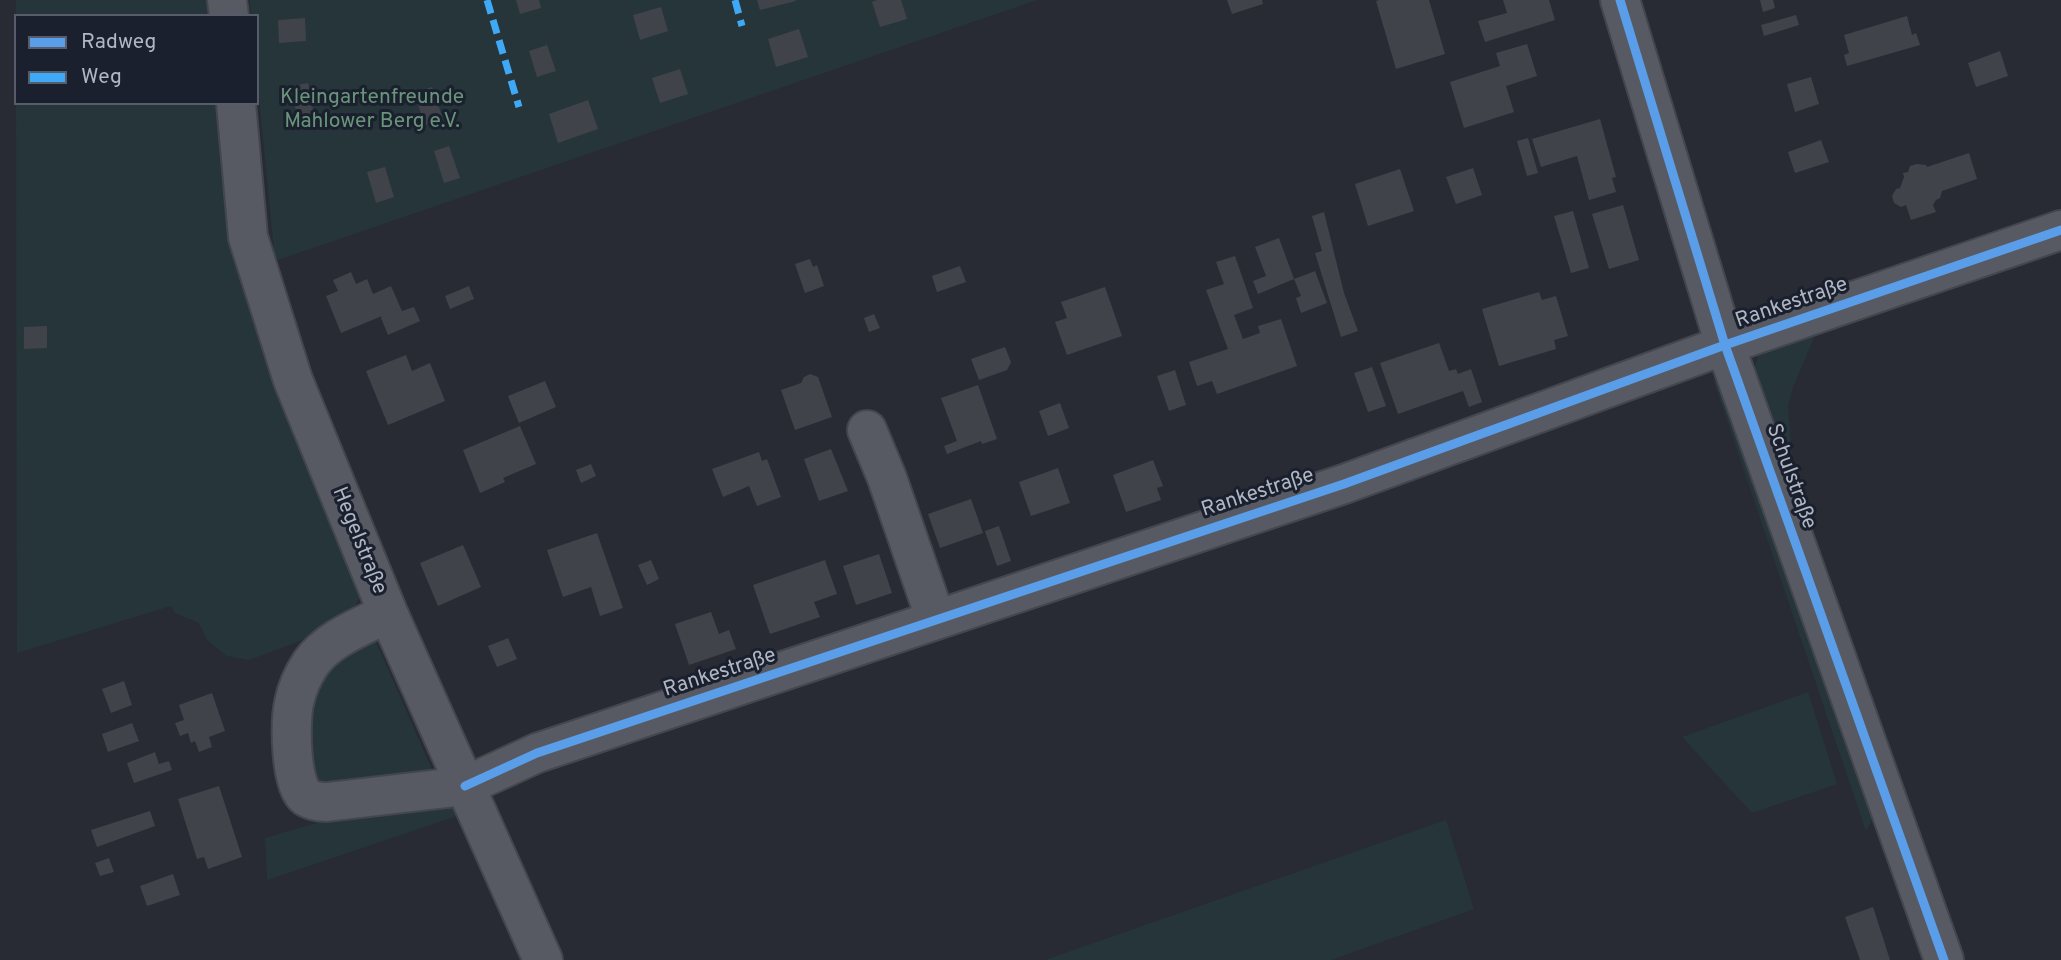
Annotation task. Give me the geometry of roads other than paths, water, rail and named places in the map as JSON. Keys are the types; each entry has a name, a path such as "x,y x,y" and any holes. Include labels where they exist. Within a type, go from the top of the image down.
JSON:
{"street":[{"name":"Schulstraße","path":"1620,0 1725,345 1944,960"},
{"name":"Hegelstraße","path":"236,105 248,237 293,380 388,612 543,960"},
{"name":"Rankestraße","path":"388,612 324,648 303,676 292,717 295,775 306,797 327,802 465,786 537,753 1344,484 1725,345 2061,230"},
{"path":"867,430 887,478 936,620"}],"park label":[{"name":"Kleingartenfreunde Mahlower Berg e.V.","path":"372,111"}]}
